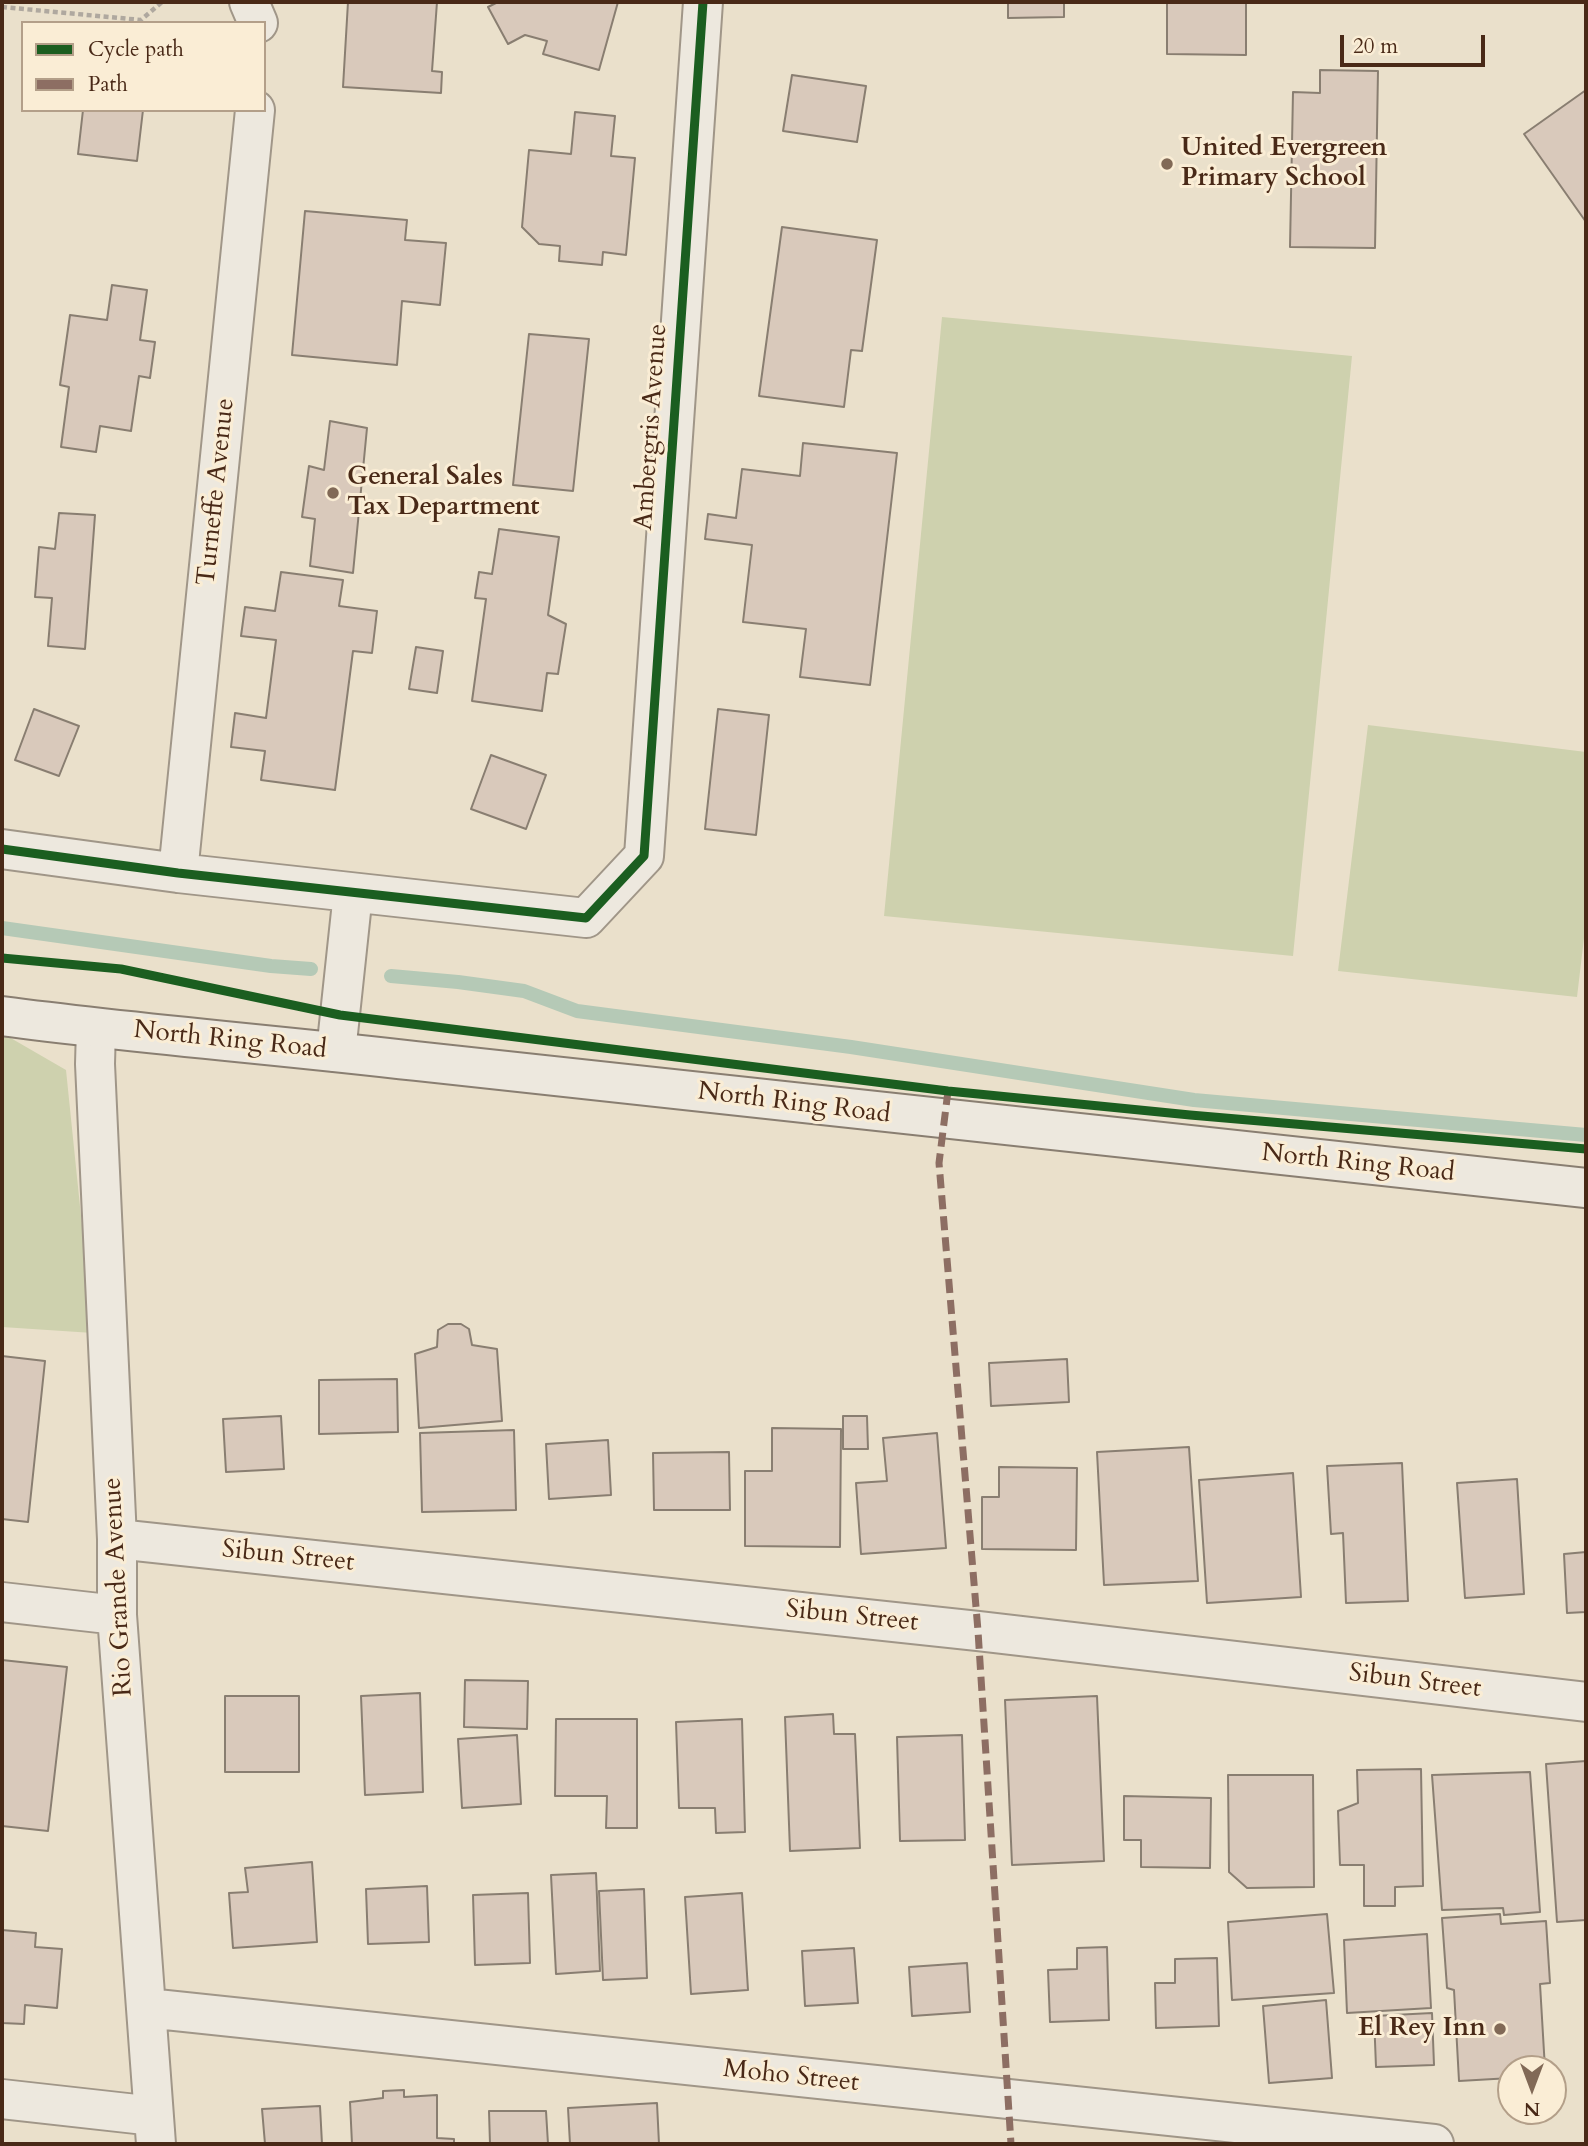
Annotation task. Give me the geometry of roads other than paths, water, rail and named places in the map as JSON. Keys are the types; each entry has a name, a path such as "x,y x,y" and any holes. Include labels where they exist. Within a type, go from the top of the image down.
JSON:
{"street":[{"path":"249,2 257,21"},
{"name":"Ambergris Avenue","path":"353,893 586,918 644,856 703,2"},
{"name":"Turneffe Avenue","path":"178,873 255,112"},
{"path":"2,849 353,893 336,1052"},
{"name":"North Ring Road","path":"2,1016 945,1122 1586,1188"},
{"name":"Rio Grande Avenue","path":"96,1028 95,1064 117,1539 117,1615 155,2130"},
{"name":"Sibun Street","path":"117,1539 964,1629 1586,1702"},
{"path":"2,1602 117,1615"},
{"name":"Moho Street","path":"147,2008 1434,2144"},
{"path":"2,2099 155,2130"}],"waterway":[{"path":"2,928 271,966 311,969"},
{"path":"391,976 524,991 577,1011 851,1047 1194,1100 1586,1135"}],"place":[{"name":"United Evergreen Primary School","path":"1167,164"},
{"name":"General Sales Tax Department","path":"333,493"},
{"name":"El Rey Inn","path":"1500,2029"}]}
